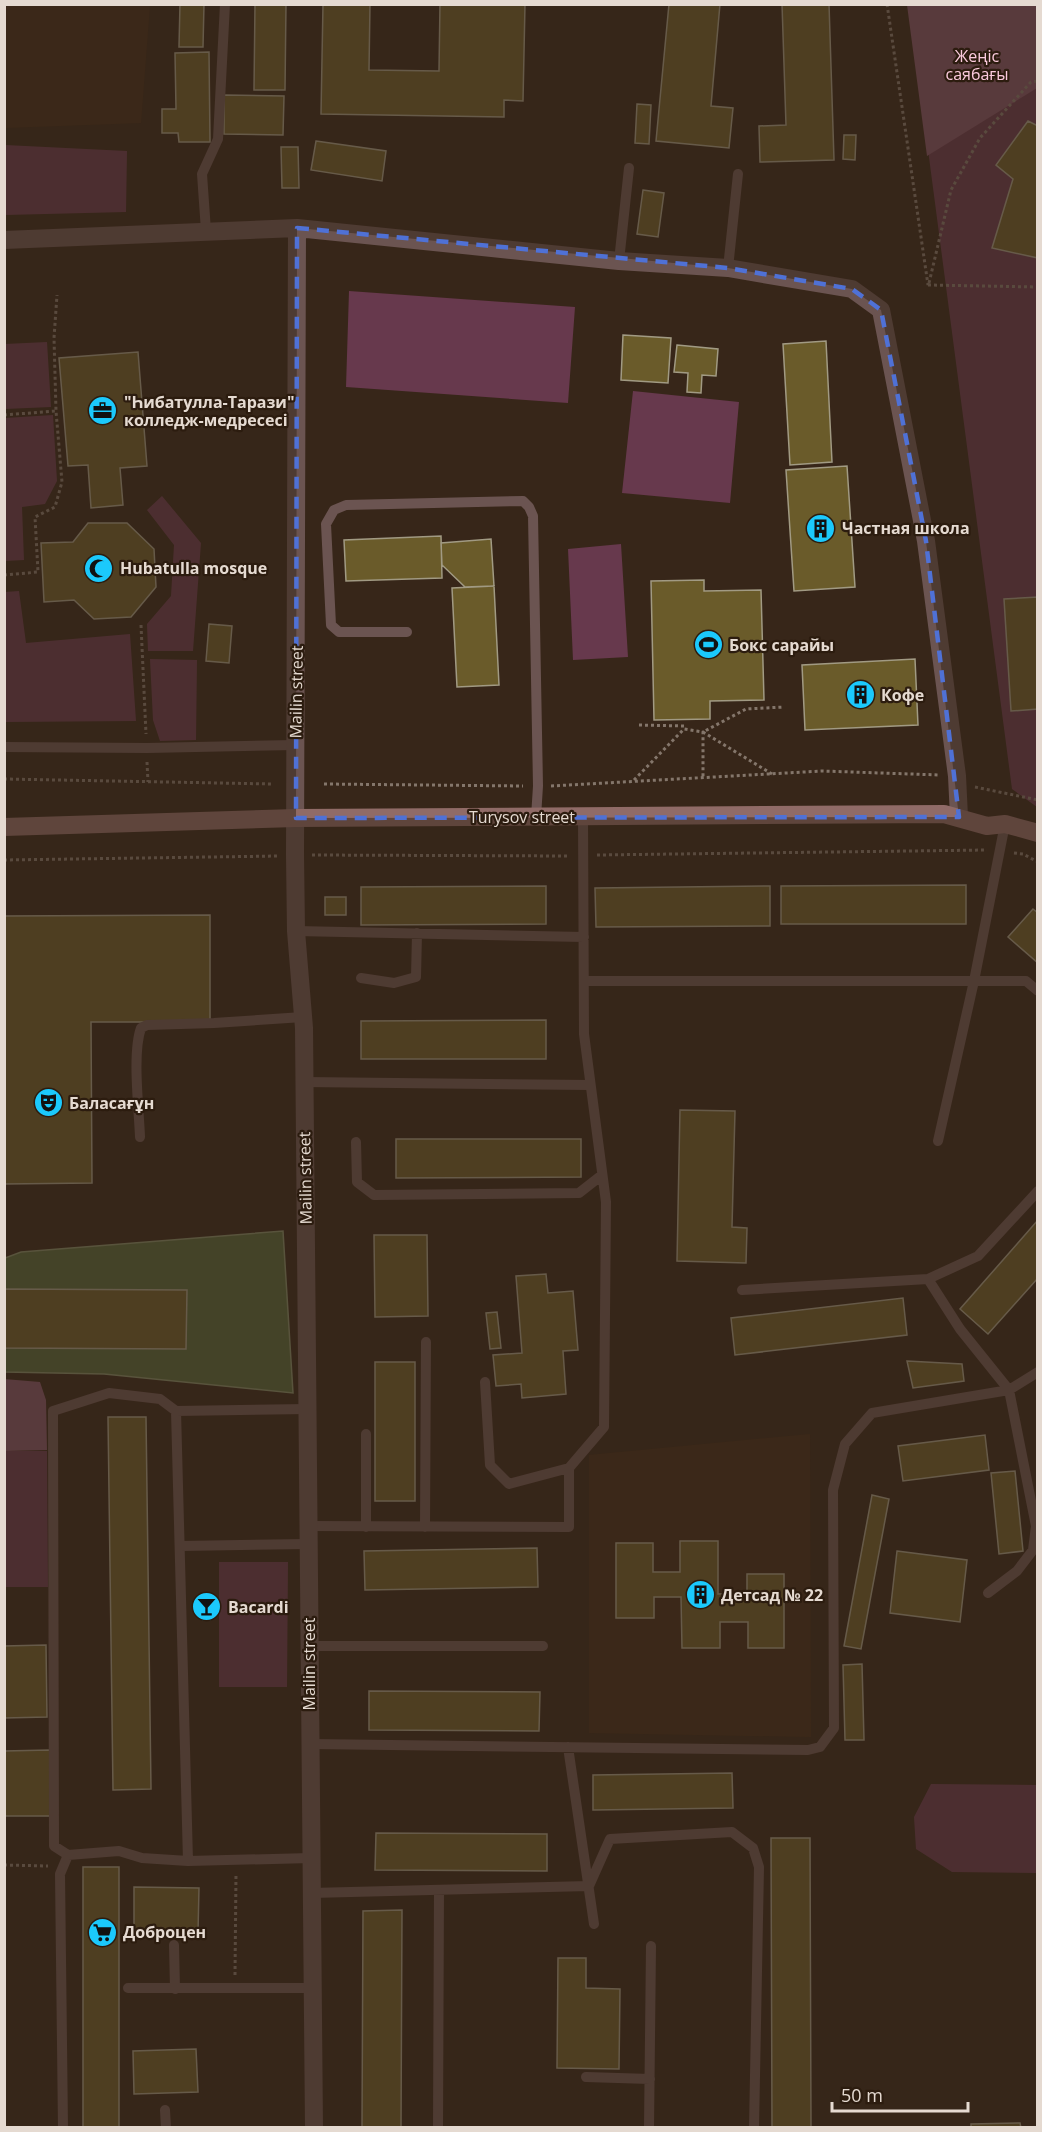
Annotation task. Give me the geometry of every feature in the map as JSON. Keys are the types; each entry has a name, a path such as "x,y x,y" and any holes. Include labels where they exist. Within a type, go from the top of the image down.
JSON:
{"main road":[{"name":"Turysov street","path":"4,826 296,818 944,814 987,826 1005,824 1038,833"}],"street":[{"path":"4,240 297,228 619,261 728,268 852,289 881,309 926,541 957,776 959,817"},
{"name":"Mailin street","path":"297,228 298,518 295,855 296,931 303,1017 304,1082 314,2127"}],"lane":[{"path":"206,231 202,174 218,139 225,4"},
{"path":"619,261 629,168"},
{"path":"728,268 738,174"},
{"path":"407,632 339,632 331,625 326,524 334,510 346,505 523,501 533,516 538,786 536,817"},
{"path":"4,747 147,748 295,745"},
{"path":"485,1382 490,1465 509,1484 569,1468 604,1427 606,1202 584,1034 584,816"},
{"path":"938,1141 974,981 1005,824"},
{"path":"296,931 584,938"},
{"path":"361,978 394,983 416,977 417,933"},
{"path":"584,981 1026,981 1038,991"},
{"path":"140,1137 137,1038 141,1028 147,1025 303,1017"},
{"path":"304,1082 590,1085"},
{"path":"356,1142 357,1182 374,1195 579,1193 602,1175"},
{"path":"742,1290 928,1279 978,1257 1038,1191"},
{"path":"928,1279 960,1329 1009,1390 1036,1526 1034,1550 1017,1571 988,1593"},
{"path":"425,1527 426,1342"},
{"path":"310,1744 808,1750 820,1747 834,1728 833,1490 845,1444 872,1413 1009,1390 1038,1372"},
{"path":"307,1409 176,1411 160,1399 109,1393 53,1411 54,1846 68,1854 119,1851 142,1858 188,1861 311,1857"},
{"path":"176,1411 188,1861"},
{"path":"366,1434 366,1527"},
{"path":"180,1546 308,1535 366,1527 569,1527 569,1468"},
{"path":"309,1646 543,1646"},
{"path":"568,1747 594,1924"},
{"path":"589,1886 610,1839 732,1832 753,1848 759,1867 754,2127"},
{"path":"63,2127 60,1874 68,1854"},
{"path":"311,1893 589,1886"},
{"path":"438,2127 439,1890"},
{"path":"174,1945 175,1989"},
{"path":"649,2127 651,1946"},
{"path":"128,1988 312,1988"},
{"path":"586,2077 650,2079"},
{"path":"165,2110 166,2127"}],"path":[{"path":"887,4 928,285"},
{"path":"928,285 951,190 980,138 1031,82 1038,81"},
{"path":"928,285 1038,287"},
{"path":"4,574 38,572 35,517 55,507 62,482 56,411 54,338 57,295"},
{"path":"4,415 56,411"},
{"path":"141,625 146,719"},
{"path":"703,732 746,709 784,707"},
{"path":"639,725 684,726 684,729 703,732 773,775"},
{"path":"634,780 684,729"},
{"path":"703,732 703,777"},
{"path":"324,784 538,786 822,771 957,776 966,785 1038,800"},
{"path":"4,779 273,784"},
{"path":"595,855 988,849"},
{"path":"4,860 295,855 572,856"},
{"path":"235,1989 236,1859"},
{"path":"4,1865 63,1866"}],"highlighted area":[{"path":"297,228 728,268 852,289 881,310 926,541 959,817 296,818"}],"shaded area":[{"path":"4,5 150,5 141,123 5,128"},
{"path":"283,1231 293,1393 104,1374 5,1372 5,1258 21,1252"},
{"path":"810,1434 811,1737 589,1733 589,1455"}],"green space":[{"path":"907,5 1037,5 1037,88 927,156"},
{"name":"Жеңіс саябағы","path":"909,5 1037,5 1037,807 1012,789"},
{"path":"5,145 127,151 126,212 5,215"},
{"path":"349,291 575,307 568,403 346,387"},
{"path":"47,342 51,407 5,409 5,344"},
{"path":"633,391 739,402 730,503 622,493"},
{"path":"53,415 57,481 45,504 22,507 24,560 5,561 5,418"},
{"path":"162,496 201,543 193,651 148,651 147,624 171,596 174,545 147,510"},
{"path":"621,544 628,657 573,660 568,549"},
{"path":"19,591 26,643 130,634 136,721 5,722 5,592"},
{"path":"150,659 197,660 196,740 160,741 153,720"},
{"path":"4,1379 40,1382 46,1400 47,1450 5,1451"},
{"path":"4,1451 47,1451 48,1587 5,1587"},
{"path":"219,1562 288,1562 287,1687 219,1687"},
{"path":"931,1784 1037,1785 1037,1873 952,1872 916,1849 914,1817"}],"building":[{"path":"180,4 204,4 203,47 179,47"},
{"path":"255,4 286,4 285,90 254,90"},
{"path":"323,4 370,4 369,70 439,71 440,4 525,4 523,101 504,100 504,117 321,114"},
{"path":"669,4 720,4 711,106 733,108 729,148 656,141"},
{"path":"782,4 829,4 834,160 760,162 759,126 786,125"},
{"path":"209,52 210,142 179,142 178,133 162,133 162,109 176,109 175,53"},
{"path":"224,95 284,96 283,135 224,134"},
{"path":"637,104 651,105 649,144 635,143"},
{"path":"1028,121 1038,126 1038,258 992,248 1013,179 996,165"},
{"path":"844,135 856,135 855,160 843,159"},
{"path":"316,141 386,151 382,181 311,170"},
{"path":"281,147 298,147 299,188 282,188"},
{"path":"643,190 664,193 658,237 637,234"},
{"path":"623,335 671,338 668,383 621,380"},
{"path":"826,341 832,462 790,465 783,344"},
{"path":"677,345 718,349 716,376 702,375 701,393 687,392 688,373 674,372"},
{"name":"\"Һибатулла-Тарази\" колледж-медресесі","path":"138,352 147,466 120,468 123,505 91,508 88,465 68,466 59,358"},
{"name":"Частная школа","path":"847,466 855,587 794,591 786,470"},
{"name":"Hubatulla mosque","path":"88,523 127,523 154,549 156,587 131,617 94,619 74,600 44,602 41,543 73,542"},
{"path":"441,536 442,578 346,581 344,540"},
{"path":"491,539 494,586 465,587 442,565 441,543"},
{"name":"Бокс сарайы","path":"704,580 704,591 761,590 764,700 710,701 710,719 654,720 651,581"},
{"path":"494,586 499,685 457,687 452,588"},
{"path":"1038,597 1038,709 1011,711 1004,599"},
{"path":"209,624 232,626 229,663 206,661"},
{"name":"Кофе","path":"915,659 918,725 805,730 802,665"},
{"path":"966,885 966,924 781,924 781,886"},
{"path":"546,886 546,924 361,925 361,887"},
{"path":"770,886 770,926 596,927 595,888"},
{"path":"325,897 346,897 346,915 325,915"},
{"path":"1033,909 1038,913 1038,963 1008,937"},
{"name":"Баласағұн","path":"210,915 210,1022 91,1022 92,1183 4,1184 4,916"},
{"path":"546,1020 546,1059 361,1059 361,1021"},
{"path":"680,1110 735,1111 732,1227 747,1228 746,1263 677,1261"},
{"path":"396,1139 581,1139 581,1177 396,1178"},
{"path":"1038,1220 1038,1278 988,1334 960,1309"},
{"path":"374,1235 427,1235 428,1316 375,1317"},
{"path":"546,1274 548,1293 573,1291 578,1350 563,1351 566,1394 522,1398 521,1384 496,1386 493,1355 522,1353 516,1276"},
{"path":"4,1289 187,1290 186,1349 4,1348"},
{"path":"903,1298 907,1335 735,1355 731,1318"},
{"path":"497,1312 501,1348 490,1349 486,1313"},
{"path":"907,1361 962,1364 964,1381 913,1388"},
{"path":"375,1362 415,1362 415,1501 375,1501"},
{"path":"108,1417 146,1417 151,1789 113,1790"},
{"path":"985,1435 989,1470 903,1481 898,1446"},
{"path":"1015,1471 1023,1551 999,1554 991,1473"},
{"path":"872,1495 889,1499 861,1649 844,1646"},
{"name":"Детсад № 22","path":"680,1541 718,1541 718,1594 747,1593 747,1574 784,1574 784,1648 748,1648 748,1622 720,1622 720,1648 682,1648 681,1597 654,1597 654,1618 616,1618 616,1543 653,1543 653,1572 680,1572"},
{"path":"537,1548 538,1587 365,1590 364,1551"},
{"path":"897,1551 967,1560 960,1622 890,1613"},
{"path":"46,1645 47,1717 4,1718 4,1646"},
{"path":"862,1664 864,1740 845,1740 843,1665"},
{"path":"369,1691 540,1692 539,1731 369,1730"},
{"path":"50,1750 50,1816 4,1816 4,1751"},
{"path":"732,1773 733,1808 593,1810 593,1775"},
{"path":"376,1833 547,1834 547,1871 375,1870"},
{"path":"771,1838 810,1838 811,2128 772,2128"},
{"path":"83,1867 119,1867 119,2128 83,2128"},
{"path":"134,1887 199,1888 198,1933 134,1932"},
{"path":"402,1910 401,2128 362,2128 363,1911"},
{"path":"558,1958 586,1958 586,1988 620,1989 619,2069 557,2068"},
{"path":"196,2049 198,2092 134,2094 133,2051"},
{"path":"1020,2123 1021,2128 971,2128 971,2124"}],"place":[{"name":"\"Һибатулла-Тарази\" колледж-медресесі","path":"103,411"},
{"name":"Частная школа","path":"821,528"},
{"name":"Hubatulla mosque","path":"99,568"},
{"name":"Бокс сарайы","path":"708,645"},
{"name":"Кофе","path":"860,695"},
{"name":"Баласағұн","path":"48,1103"},
{"name":"Детсад № 22","path":"700,1595"},
{"name":"Bacardi","path":"207,1607"},
{"name":"Доброцен","path":"102,1932"}]}
